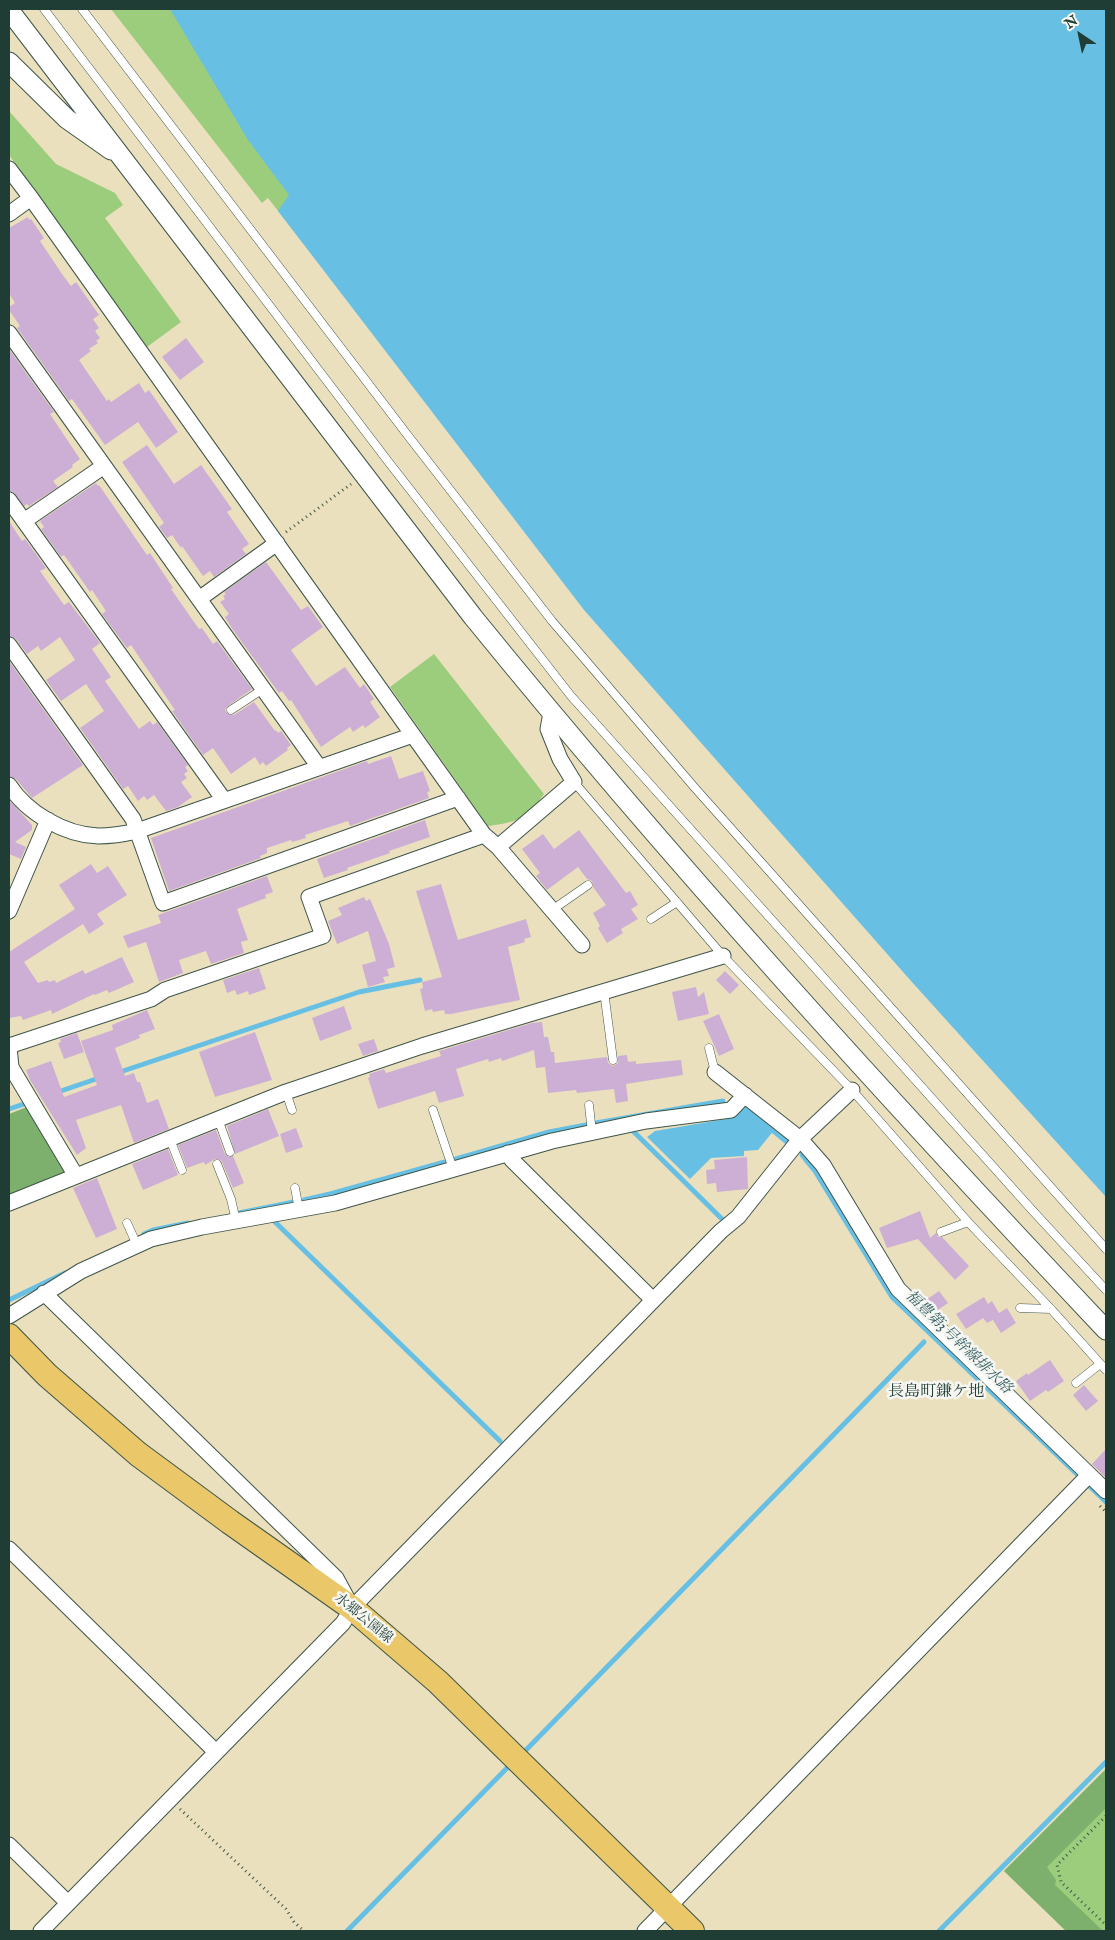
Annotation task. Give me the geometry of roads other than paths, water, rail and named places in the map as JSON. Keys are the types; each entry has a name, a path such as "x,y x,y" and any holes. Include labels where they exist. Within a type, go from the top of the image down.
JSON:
{"main road":[{"name":"水郷公園線","path":"9,1336 47,1375 138,1454 352,1608 438,1682 692,1931"}],"street":[{"path":"9,10 472,617 551,714 770,964 1011,1229 1106,1330"},
{"path":"9,62 67,119 123,157"},
{"path":"9,169 32,198 484,835 498,847 582,945"},
{"path":"9,214 32,198"},
{"path":"9,333 319,767"},
{"path":"24,522 104,466"},
{"path":"9,500 224,800"},
{"path":"199,599 276,542"},
{"path":"9,645 133,819 163,903 458,798"},
{"path":"498,847 574,782 560,759 548,728 551,714"},
{"path":"9,785 29,808 48,820 73,831 96,836 118,835 137,831 413,734"},
{"path":"9,911 48,820"},
{"path":"76,1176 11,1067 9,1047 151,999 165,990 323,936 308,897 484,835"},
{"path":"9,1203 286,1092 422,1046 723,956"},
{"path":"715,1072 800,1139 823,1165 898,1289 1085,1480 1106,1492"},
{"path":"41,1931 343,1623 352,1608 721,1231 738,1217 800,1139 852,1090"},
{"path":"9,1316 81,1271 151,1239 336,1203 508,1153 592,1133 646,1121 731,1110 745,1095"},
{"path":"508,1153 512,1160 653,1300"},
{"path":"44,1293 336,1578 352,1608"},
{"path":"645,1931 1085,1480"},
{"path":"9,1549 216,1752"},
{"path":"9,1845 68,1903"}],"lane":[{"path":"44,9 387,460 571,696 1106,1290"},
{"path":"82,9 403,430 552,621 696,788 1106,1249"},
{"path":"231,710 263,689"},
{"path":"574,782 723,956 852,1090 968,1222 1106,1370"},
{"path":"552,910 588,884"},
{"path":"651,919 677,902"},
{"path":"604,991 613,1060"},
{"path":"709,1048 715,1072"},
{"path":"286,1092 292,1110"},
{"path":"588,1105 592,1133"},
{"path":"434,1110 453,1169"},
{"path":"218,1119 230,1152"},
{"path":"170,1139 182,1170"},
{"path":"217,1164 230,1198 236,1221"},
{"path":"295,1188 299,1210"},
{"path":"941,1232 968,1222"},
{"path":"127,1223 138,1245"},
{"path":"1020,1308 1051,1309"},
{"path":"1076,1383 1100,1364"}],"water":[{"path":"170,9 1106,9 1106,1197 911,981 584,610 278,211 289,195 248,140"},
{"path":"744,1104 775,1129 758,1150 744,1151 744,1156 711,1158 690,1179 647,1137 655,1131 732,1118"}],"waterway":[{"path":"117,1073 359,992 420,980"},
{"path":"55,1093 99,1078"},
{"path":"596,1123 723,1101"},
{"path":"9,1109 24,1104"},
{"path":"456,1159 549,1132 586,1125"},
{"path":"770,1128 787,1142"},
{"path":"632,1130 723,1220"},
{"name":"福豊第3号幹線排水路","path":"802,1155 815,1171 892,1297 1106,1502"},
{"path":"304,1200 445,1162"},
{"path":"239,1213 294,1202"},
{"path":"275,1222 500,1441"},
{"path":"144,1234 153,1230 188,1223"},
{"path":"9,1300 65,1273"},
{"path":"526,1750 924,1342"},
{"path":"939,1931 1106,1762"},
{"path":"347,1931 507,1768"}],"district":[{"name":"長島町鎌ケ地","path":"936,1393"}]}
